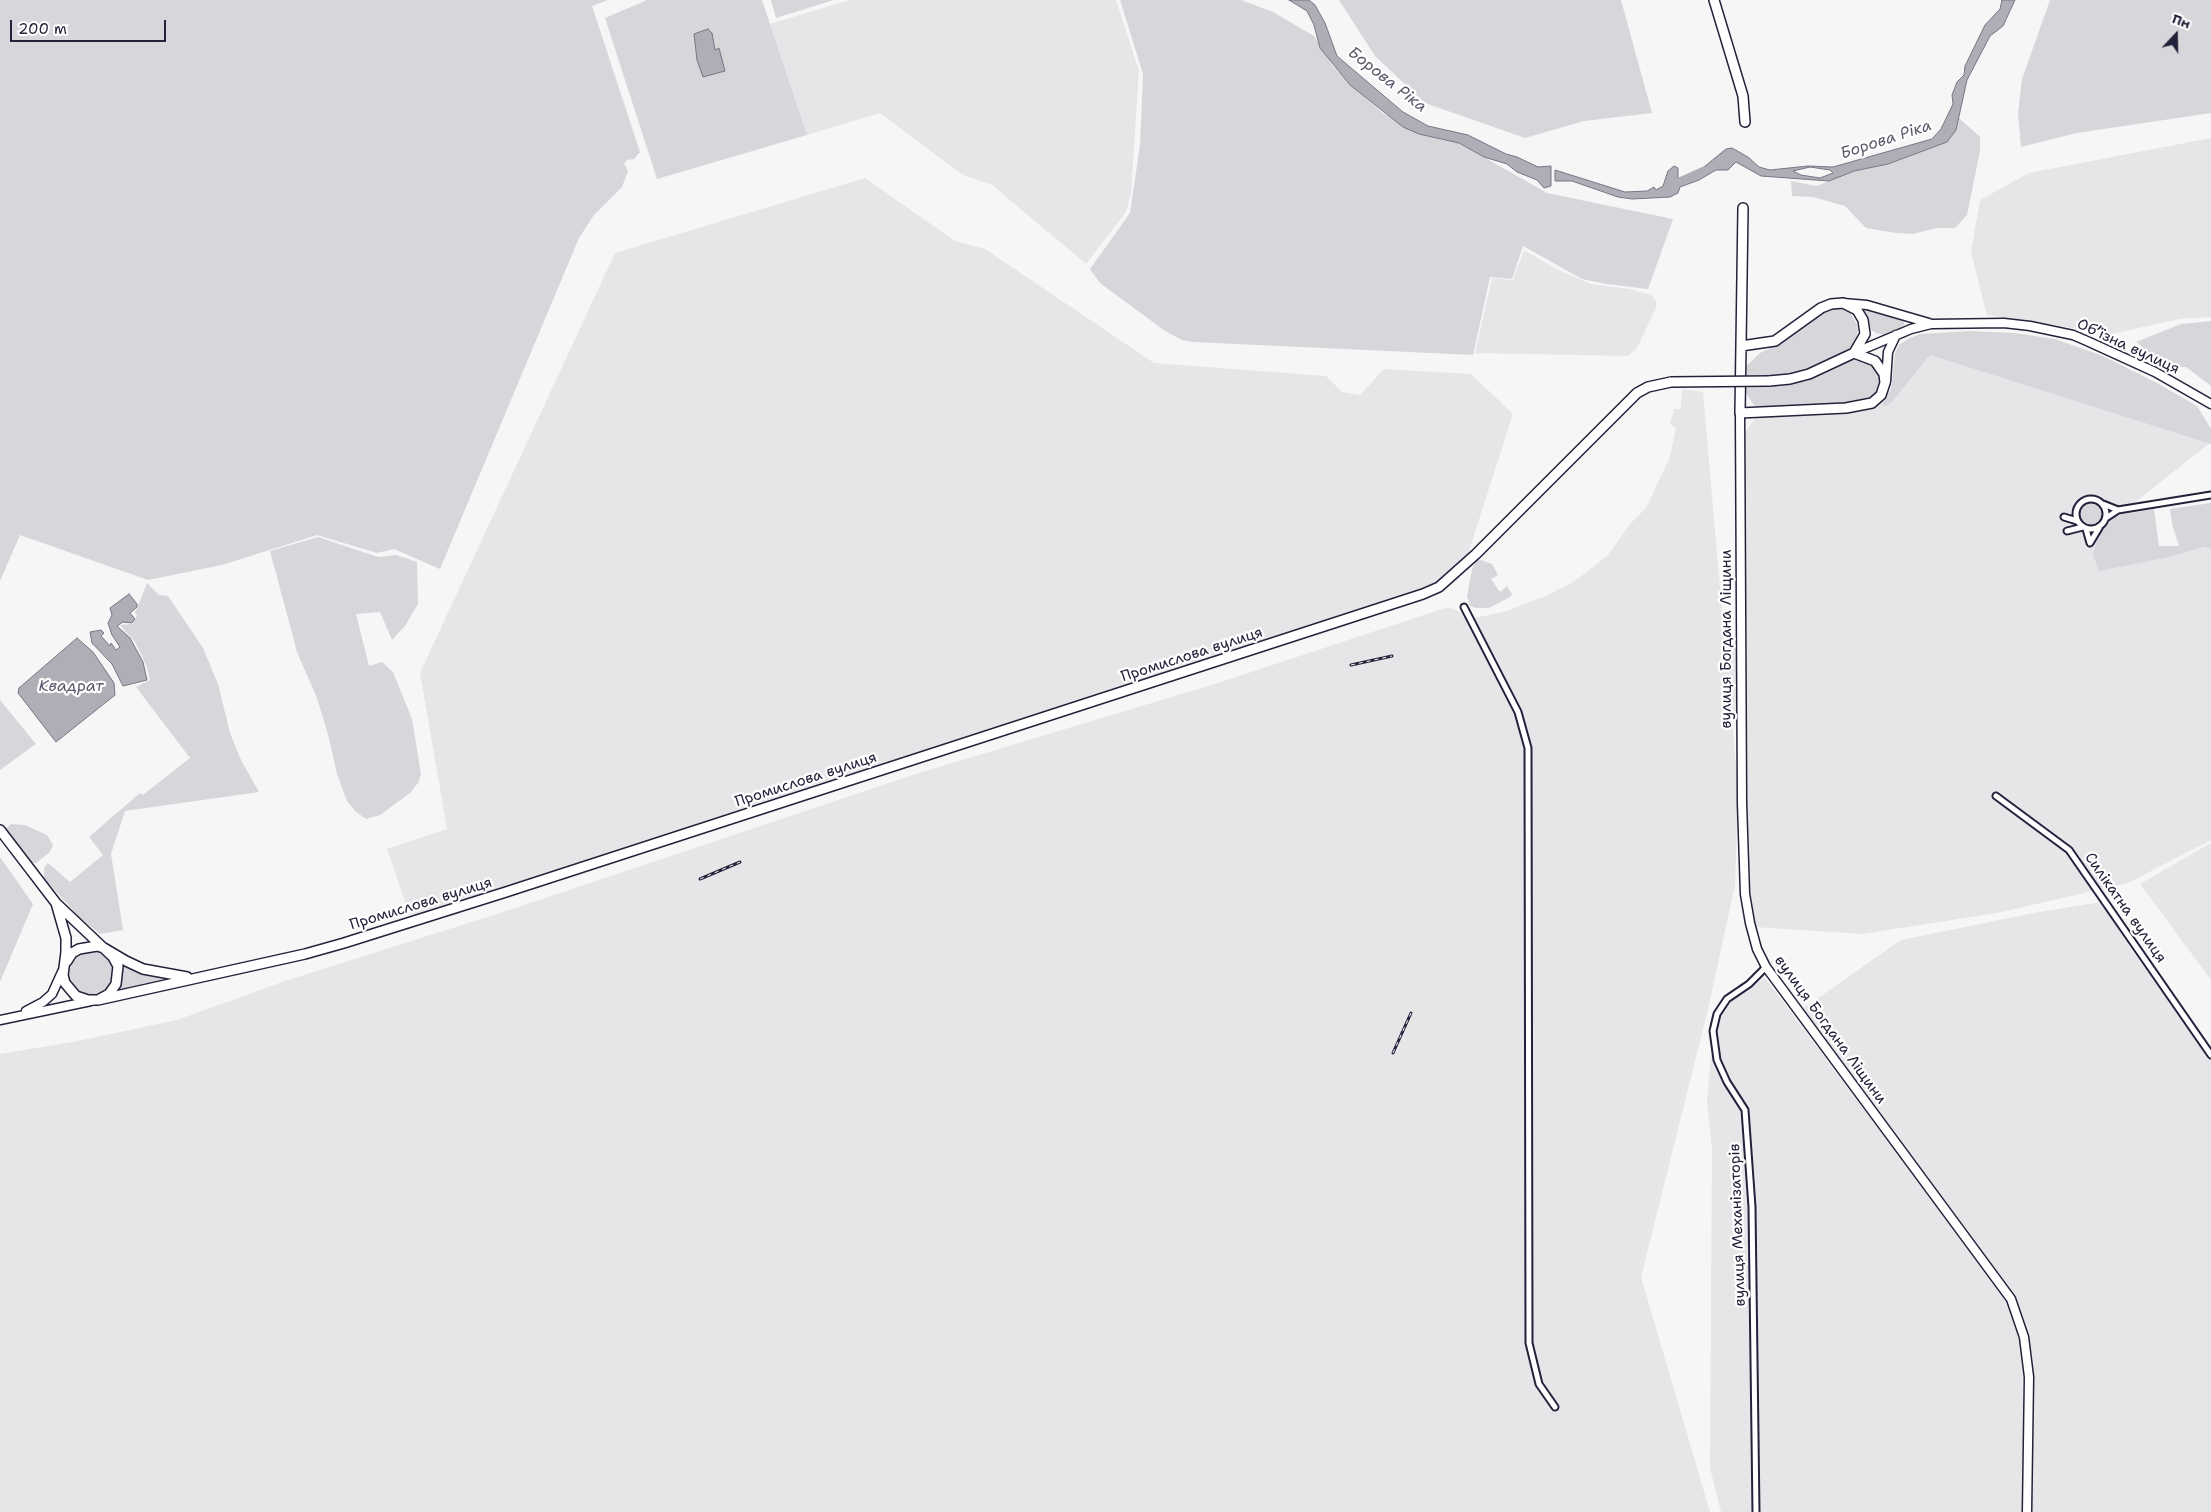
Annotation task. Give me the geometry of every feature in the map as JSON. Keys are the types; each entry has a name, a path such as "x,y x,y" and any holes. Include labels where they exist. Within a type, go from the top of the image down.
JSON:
{"main road":[{"path":"1714,0 1743,96 1745,122"},
{"path":"1743,208 1740,413 1863,406 1876,400 1881,395 1885,383 1888,370 1888,352 1896,335"},
{"path":"1741,346 1775,341 1821,308 1843,302 1867,305 1931,324"},
{"path":"1843,302 1857,310 1865,326 1861,343 1854,354"},
{"name":"Об’їзна вулиця","path":"1931,324 2004,323 2058,331 2087,341 2155,372 2211,404"},
{"path":"1854,354 1896,335 1931,324"},
{"path":"1854,354 1875,361 1882,369 1885,383"},
{"name":"Промислова вулиця","path":"0,1020 305,954 402,925 1423,594 1439,587 1476,554 1637,393 1648,387 1671,382 1790,379 1809,374 1854,354"},
{"name":"вулиця Богдана Ліщини","path":"1740,413 1744,864 1750,924 1757,948 1766,967 2011,1300 2022,1328 2028,1370 2028,1512"},
{"path":"0,830 56,903 104,948 118,966 116,984 109,994 98,1000 83,999 70,991 65,983 66,938 56,903"},
{"path":"64,968 72,953 79,949 92,946 104,948"},
{"name":"Промислова вулиця","path":"104,948 143,969 162,974 194,978"},
{"name":"Промислова вулиця","path":"10,1017 43,1002 52,994 64,968"}],"street":[{"path":"2075,513 2090,543 2106,518 2118,510 2211,495"},
{"path":"2100,527 2094,530 2064,517 2075,513 2080,504 2087,499 2096,500 2118,510"},
{"path":"2103,504 2106,518"},
{"path":"1464,607 1518,712 1528,748 1529,1343 1539,1384 1555,1407"},
{"name":"Силікатна вулиця","path":"1996,796 2070,850 2211,1055"},
{"name":"вулиця Механізаторів","path":"1756,1512 1752,1207 1745,1110 1727,1082 1717,1060 1713,1031 1717,1014 1727,1000 1749,984 1766,967"}],"shaded area":[{"path":"0,0 608,0 592,6 640,152 634,159 627,160 624,163 628,171 622,187 594,215 579,238 440,569 394,549 377,553 317,535 222,565 148,580 20,535 0,581"},
{"path":"647,0 762,0 807,135 657,179 605,18"},
{"path":"771,0 834,0 776,18"},
{"path":"849,0 1116,0 1139,71 1131,194 1126,212 1086,264 992,185 963,175 880,113 807,135 770,24"},
{"path":"1120,0 1241,0 1273,12 1314,36 1332,65 1350,85 1383,113 1419,134 1459,143 1547,193 1673,219 1648,289 1582,279 1523,246 1512,279 1490,277 1473,355 1194,342 1182,340 1165,331 1100,283 1090,269 1130,213 1140,145 1143,74"},
{"path":"1339,0 1621,0 1652,113 1584,121 1525,138 1425,103 1375,56"},
{"path":"2050,0 2211,0 2211,113 2077,133 2021,147 2018,114 2022,79"},
{"path":"1959,118 1980,137 1980,151 1967,215 1955,228 1937,228 1913,234 1866,228 1845,206 1813,197 1792,196 1791,181 1817,186 1854,171 1888,164 1947,142 1956,130"},
{"path":"2211,138 2211,317 2180,319 2111,334 1987,315 1971,252 1980,200 2029,173"},
{"path":"865,178 955,241 985,249 1154,363 1326,376 1342,392 1360,395 1384,369 1471,374 1513,414 1467,557 1440,581 1404,595 411,918 387,849 447,829 420,673 615,253"},
{"path":"1524,250 1558,270 1591,284 1630,289 1651,295 1656,301 1656,308 1637,348 1628,356 1475,353 1492,278 1513,280"},
{"path":"1839,306 1850,312 1857,325 1858,331 1851,350 1815,368 1789,375 1743,375 1745,367 1760,353 1776,345 1819,314"},
{"path":"1862,309 1904,320 1904,325 1884,335 1876,333 1870,329"},
{"path":"2211,321 2211,386 2186,367 2167,367 2136,342 2181,324"},
{"path":"1970,331 2014,333 2055,339 2103,356 2157,383 2197,406 2211,429 2211,444 1930,355 1893,401 1884,407 1883,403 1891,389 1895,353 1899,345 1920,334"},
{"path":"1930,355 2210,443 2134,503 2099,570 2165,558 2204,547 2211,549 2211,840 2128,883 1997,913 1862,934 1754,927 1747,891 1746,852 1745,432 1754,420 1761,416 1860,411 1870,409 1893,396 1894,400"},
{"path":"1857,358 1871,362 1881,377 1881,391 1866,404 1763,409 1754,405 1745,392 1745,388 1807,381"},
{"path":"1682,389 1703,392 1725,646 1738,647 1737,720 1732,720 1738,790 1735,885 1709,1005 1641,1277 1710,1512 0,1512 0,1054 73,1042 177,1020 285,981 500,913 919,773 1218,683 1448,607 1475,618 1507,611 1543,597 1575,581 1607,556 1630,524 1646,508 1670,457 1676,428 1670,424 1674,409 1681,409"},
{"path":"2091,502 2099,506 2103,514 2099,522 2091,526 2083,522 2079,514 2083,506"},
{"path":"2211,503 2211,549 2204,547 2165,558 2099,571 2093,555 2098,536 2108,523 2119,515 2154,509 2159,546 2179,546 2172,524 2170,509"},
{"path":"318,537 378,557 396,555 417,562 418,604 405,626 392,640 380,612 356,614 369,666 382,662 393,672 412,719 421,774 418,783 410,793 380,815 366,819 355,811 347,801 337,774 317,698 297,652 270,551"},
{"path":"1476,560 1492,564 1498,575 1491,579 1500,592 1507,586 1512,594 1510,597 1489,608 1470,606 1467,596"},
{"path":"147,583 159,595 168,596 203,648 218,684 230,733 241,760 259,792 125,811 111,854 123,930 100,934 79,917 44,878 44,868 48,863 70,882 103,855 89,837 140,793 143,795 190,758 136,687 150,680 147,667 135,642 120,625 133,624 137,615 135,613"},
{"path":"0,700 36,744 0,770"},
{"path":"11,824 25,825 47,835 53,845 50,852 36,863 30,863 4,830"},
{"path":"2211,843 2211,980 2140,884"},
{"path":"0,857 33,904 0,982"},
{"path":"2101,902 2133,952 2211,1059 2211,1512 2032,1512 2031,1363 2028,1336 2018,1307 2011,1293 1801,1010 1901,940 2039,912"},
{"path":"92,949 101,951 109,956 114,964 116,973 114,982 109,990 101,995 92,997 83,995 75,990 70,982 68,973 70,964 75,956 83,951"},
{"path":"120,962 151,975 175,979 113,994 120,988 122,981 123,970"},
{"path":"1765,978 2007,1299 2022,1348 2025,1512 1721,1512 1710,1468 1712,1148 1707,1102 1711,1057 1720,1018 1732,1000 1747,987"}],"water":[{"path":"1289,0 1309,0 1315,5 1325,23 1337,56 1403,112 1428,126 1468,135 1538,167 1551,166 1551,186 1544,188 1537,180 1517,172 1507,164 1484,157 1459,143 1419,134 1403,127 1350,85 1320,48 1314,25 1307,11"},
{"path":"2002,0 2015,0 2003,26 1990,36 1967,80 1956,130 1947,142 1888,164 1854,171 1829,181 1761,176 1736,162 1728,170 1716,170 1699,180 1680,187 1678,193 1670,197 1632,199 1618,197 1572,181 1555,181 1555,170 1625,192 1647,191 1654,187 1656,190 1663,186 1668,171 1674,166 1678,168 1678,178 1688,180 1726,149 1732,148 1748,157 1759,167 1770,170 1808,166 1833,167 1932,139 1941,129 1953,104 1952,95 1957,82 1964,75 1965,66 1985,25 2000,9","holes":["1810,167 1830,170 1833,173 1820,178 1801,175 1793,171"]},
{"path":"708,29 712,33 715,50 719,48 725,71 703,77 697,60 694,34"},
{"path":"129,594 137,604 137,607 130,613 135,619 132,623 123,622 117,626 130,638 143,662 147,680 123,686 112,664 92,643 90,632 101,630 104,633 101,636 110,646 111,643 116,650 120,647 112,635 108,623 112,615 110,608"},
{"name":"Квадрат","path":"77,638 93,652 114,683 115,695 56,742 18,693 19,688"}],"waterway":[{"name":"Борова Ріка","path":"1675,184 1704,171"}],"railway":[{"path":"1351,665 1392,656"},
{"path":"700,879 740,862"},
{"path":"1393,1053 1411,1013"}]}
